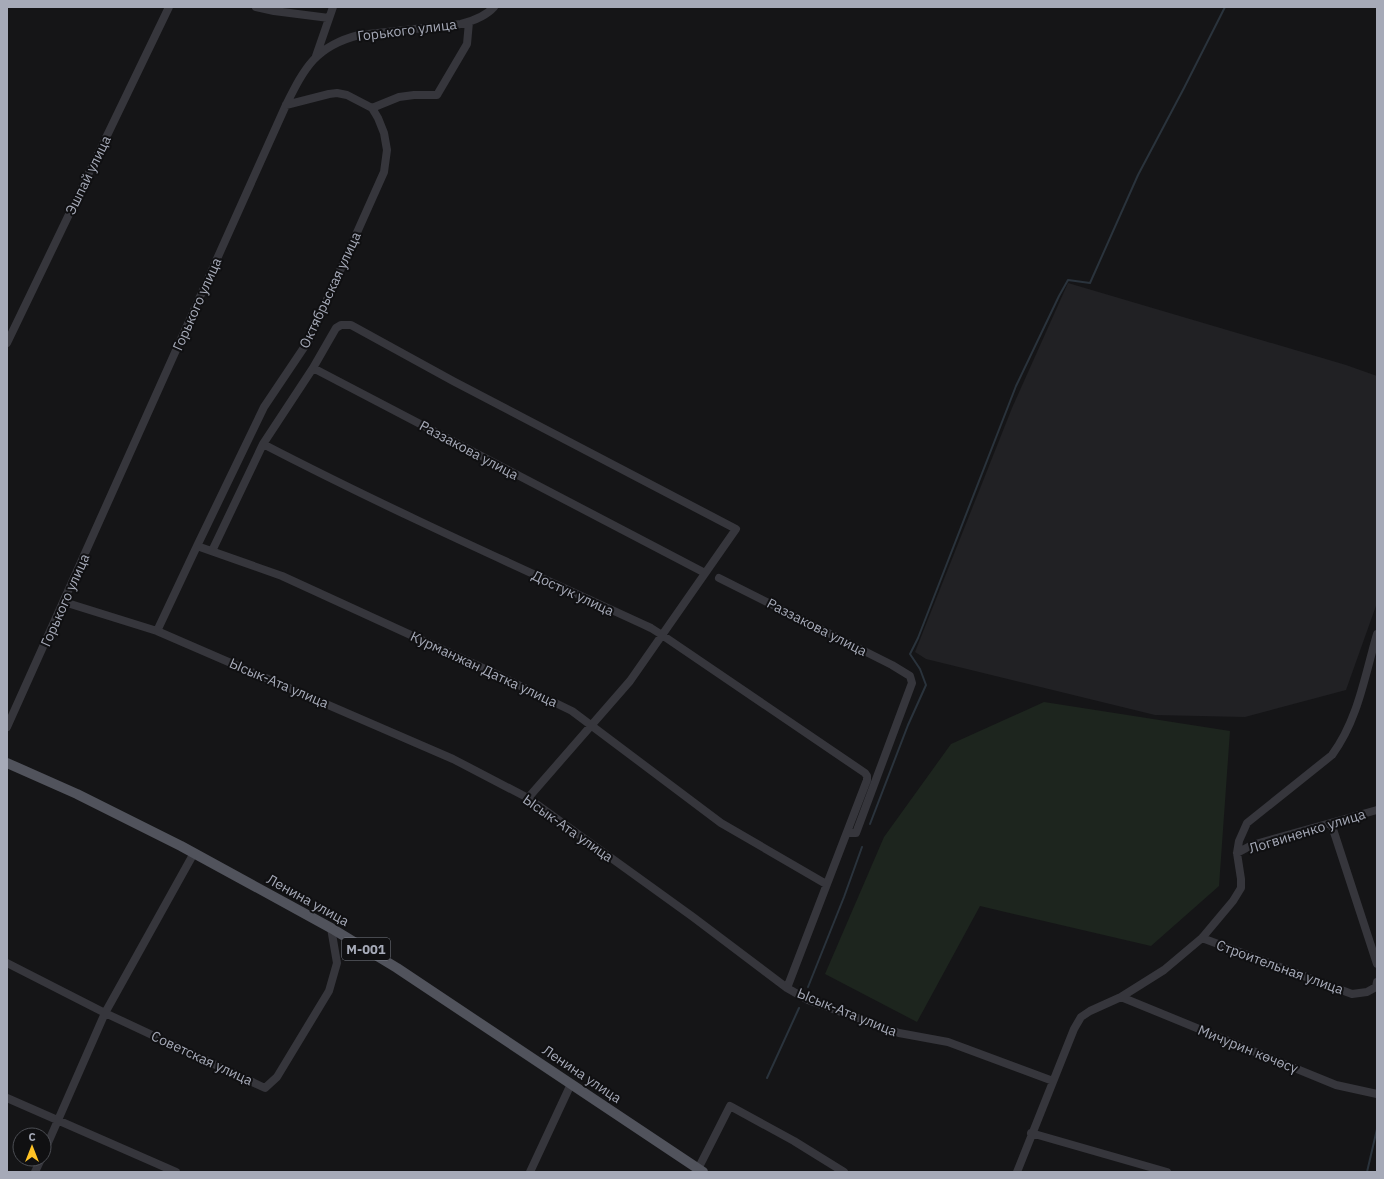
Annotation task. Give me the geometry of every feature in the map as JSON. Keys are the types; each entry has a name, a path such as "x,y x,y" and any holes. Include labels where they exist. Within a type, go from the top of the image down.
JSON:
{"main road":[{"name":"Ленина улица","path":"7,763 77,794 194,853 331,928 397,968 701,1170"}],"street":[{"name":"Эшпай улица","path":"7,343 170,7"},
{"path":"256,7 274,11 329,18"},
{"path":"316,56 333,7"},
{"name":"Горького улица","path":"7,727 286,105 300,78 316,56 327,47 344,39 359,35 434,28 469,22 477,20 494,7"},
{"path":"286,105 337,93 346,95 372,108 399,97 414,95 437,95 467,44 469,22"},
{"name":"Октябрьская улица","path":"197,546 264,407 309,340 384,172 387,150 384,133 372,108"},
{"path":"212,551 263,444 313,368 336,328 341,324 351,325 452,381 736,529 630,680 592,726 528,798"},
{"name":"Раззакова улица","path":"313,368 705,573"},
{"name":"Достук улица","path":"263,444 303,465 476,548 650,628 662,635 865,773 867,780 847,833"},
{"path":"157,631 197,546"},
{"name":"Курманжан Датка улица","path":"197,546 282,576 498,675 572,711 721,823 826,884"},
{"name":"Раззакова улица","path":"720,578 892,665 910,676 912,679 912,683 856,833 847,833"},
{"name":"Ысык-Ата улица","path":"64,602 157,631 453,759 528,798 693,917 787,988 808,1000 899,1033 948,1042 1053,1081"},
{"path":"1017,1172 1074,1029 1081,1017 1090,1011 1121,997 1164,970 1202,938 1233,902 1241,888 1237,853 1239,841 1247,823 1332,755 1342,741 1353,718 1377,634"},
{"name":"Логвиненко улица","path":"1237,853 1252,845 1377,810"},
{"path":"1331,823 1377,964"},
{"path":"787,988 847,833"},
{"path":"52,1134 105,1013 194,853"},
{"name":"Советская улица","path":"7,963 105,1013 265,1088 277,1077 329,991 337,963 331,928"},
{"name":"Строительная улица","path":"1202,938 1352,994 1368,992 1376,987 1377,982"},
{"name":"Мичурин көчөсү","path":"1121,997 1336,1085 1377,1094"},
{"path":"530,1172 571,1084"},
{"path":"7,1098 176,1172"},
{"name":"Ленина улица","path":"701,1170 730,1106 794,1141 844,1172"},
{"path":"1031,1134 1167,1172"}],"shaded area":[{"path":"1068,283 1346,365 1377,376 1377,603 1346,690 1245,717 1155,715 926,659 915,652 1012,408"},
{"path":"1044,702 1230,731 1219,886 1151,946 980,906 917,1022 825,974 884,837 951,744"}],"waterway":[{"path":"870,824 908,725 926,685 920,669 910,654 918,638 1016,386 1068,280 1090,283 1138,175 1225,7"},
{"path":"808,987 862,847"},
{"path":"767,1078 799,1008"},
{"path":"1367,1172 1377,1129"}]}
